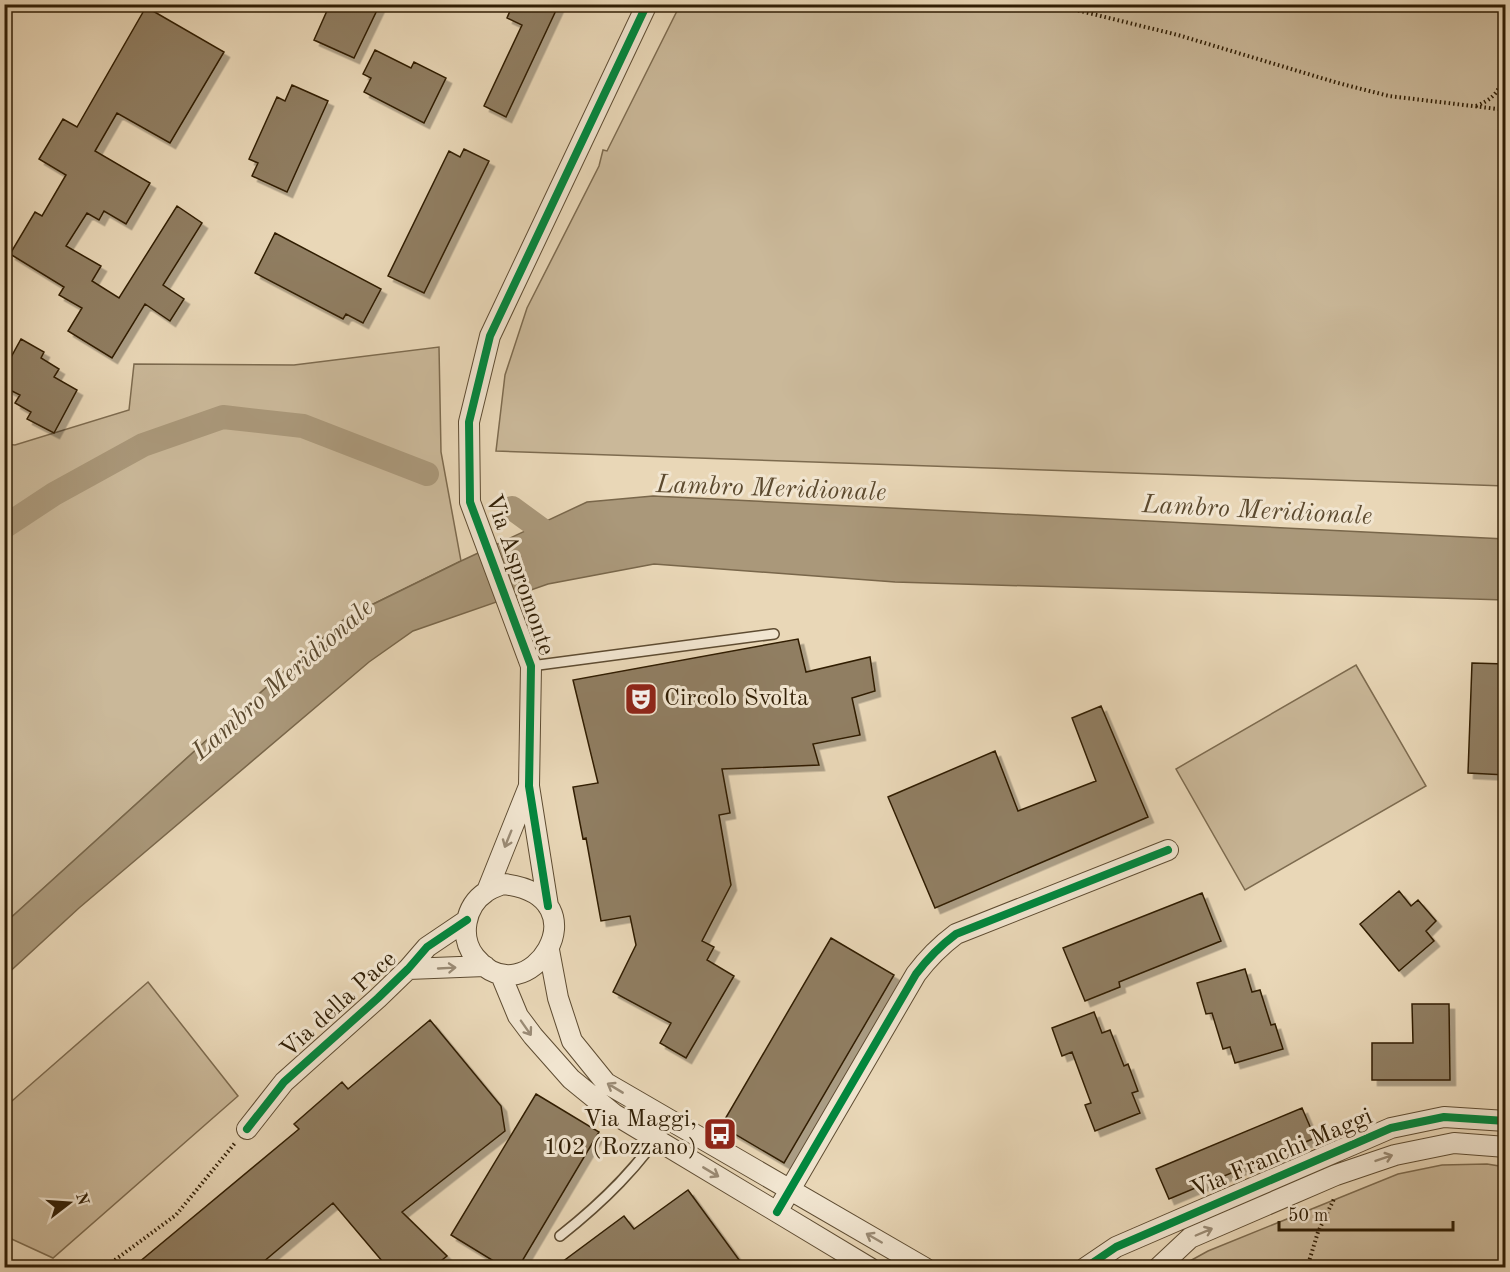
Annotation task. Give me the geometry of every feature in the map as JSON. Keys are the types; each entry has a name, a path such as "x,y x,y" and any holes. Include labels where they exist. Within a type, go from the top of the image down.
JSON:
{"street":[{"name":"Via Aspromonte","path":"548,906 529,786 531,666 470,502 469,422 490,336 647,4"},
{"name":"Via Aspromonte","path":"487,891 529,786"},
{"path":"777,1212 916,974 926,959 940,946 956,934 1168,850"},
{"path":"870,1268 614,1114 571,1079 532,1036 518,1016 493,970 470,948 466,935 467,920 474,903 487,891 503,884 531,890 548,906 554,928 549,951 558,998 572,1041 606,1083 925,1268"},
{"name":"Via della Pace","path":"247,1129 284,1082 408,969 427,947 467,920"},
{"path":"493,970 522,972 538,964 549,951"},
{"name":"Via della Pace","path":"408,969 493,970"},
{"name":"Via Franchi Maggi","path":"1085,1268 1116,1247 1391,1128 1444,1117 1506,1121"},
{"name":"Via Franchi Maggi","path":"1158,1268 1190,1238 1336,1175 1395,1155 1454,1143 1506,1147"}],"lane":[{"path":"531,666 774,634"},
{"path":"560,1236 627,1177 657,1140 669,1120"}],"path":[{"path":"1052,4 1178,35 1338,84 1379,93 1506,110"},
{"path":"1506,51 1503,79 1506,94"},
{"path":"1475,106 1488,101 1497,92 1503,79"},
{"path":"104,1268 176,1215 247,1129"},
{"path":"1307,1268 1318,1232 1338,1192"}],"shaded area":[{"path":"1503,4 1503,9 1506,9 1505,486 496,451 505,375 527,308 599,166 603,150 607,151 680,5"},
{"path":"439,347 441,452 461,561 347,617 220,728 5,923 5,444 15,445 129,410 134,364 294,365"},
{"path":"1356,665 1426,786 1245,890 1176,769"},
{"path":"148,982 238,1096 53,1258 5,1236 5,1107"},
{"path":"1487,1164 1505,1167 1505,1267 1179,1267 1208,1251 1398,1174 1442,1165"}],"water":[{"name":"Lambro Meridionale","path":"653,496 1505,539 1505,600 895,582 654,564 548,584 413,631 369,662 79,908 5,976 5,923 220,728 347,617 587,502"}],"building":[{"path":"330,4 380,4 354,58 314,40"},
{"path":"513,4 559,4 506,117 484,106 522,25 507,18"},
{"path":"146,7 224,52 170,143 117,113 95,151 150,183 126,224 104,211 99,220 87,213 66,246 101,266 92,281 119,298 177,206 202,223 163,285 184,299 170,321 145,304 112,358 68,331 82,308 59,295 64,287 10,254 35,212 42,216 66,175 39,159 63,119 77,127"},
{"path":"375,50 411,68 414,62 446,78 424,123 364,92 371,78 363,74"},
{"path":"292,85 328,101 287,192 252,176 258,163 249,159 277,97 285,101"},
{"path":"464,149 489,161 424,293 388,276 449,151 460,157"},
{"path":"275,233 381,289 363,323 346,314 343,319 255,273"},
{"path":"21,339 44,352 41,358 59,369 54,377 77,390 54,433 27,419 31,412 15,403 20,395 4,387 4,370"},
{"path":"798,639 806,672 870,657 875,691 852,698 860,735 813,744 819,765 722,769 730,813 719,815 731,885 702,941 714,947 707,960 734,976 686,1058 660,1043 671,1023 613,992 636,945 630,916 601,921 586,838 583,839 573,787 598,783 573,680"},
{"path":"1472,663 1506,664 1506,775 1468,773"},
{"path":"1101,706 1148,817 935,908 888,797 995,751 1018,811 1096,781 1072,718"},
{"path":"1399,891 1411,906 1418,900 1436,921 1426,931 1434,941 1399,971 1360,924"},
{"path":"1202,893 1221,941 1119,982 1120,987 1085,1001 1063,948"},
{"path":"831,938 894,975 784,1163 721,1126"},
{"path":"1245,969 1252,992 1260,990 1271,1025 1275,1024 1283,1049 1235,1063 1230,1047 1223,1049 1212,1013 1206,1014 1197,983"},
{"path":"1412,1004 1449,1004 1450,1080 1372,1080 1372,1043 1413,1043"},
{"path":"1094,1012 1102,1033 1110,1030 1124,1066 1128,1064 1138,1091 1132,1093 1140,1113 1095,1131 1085,1105 1091,1103 1072,1052 1062,1056 1052,1028"},
{"path":"430,1020 501,1106 505,1131 402,1212 447,1256 432,1268 388,1268 333,1203 256,1268 132,1268 299,1129 294,1124 342,1082 348,1089"},
{"path":"536,1094 599,1132 518,1268 505,1268 451,1235"},
{"path":"1302,1108 1315,1138 1169,1199 1156,1169"},
{"path":"688,1190 745,1268 554,1268 624,1216 634,1229"}],"waterway":[{"path":"4,527 54,494 143,445 223,417 303,426 427,474"},
{"path":"512,508 560,543"}],"cycle path":[{"path":"548,906 529,786 531,666 470,502 469,422 490,336 647,4"},
{"path":"777,1212 916,974 939,948 956,934 1168,850"},
{"path":"247,1129 284,1082 378,998 427,947 467,920"},
{"path":"1085,1268 1116,1247 1391,1128 1444,1117 1506,1121"}],"place":[{"name":"Circolo Svolta","path":"641,699"},
{"name":"Via Maggi, 102 (Rozzano)","path":"720,1134"}]}
